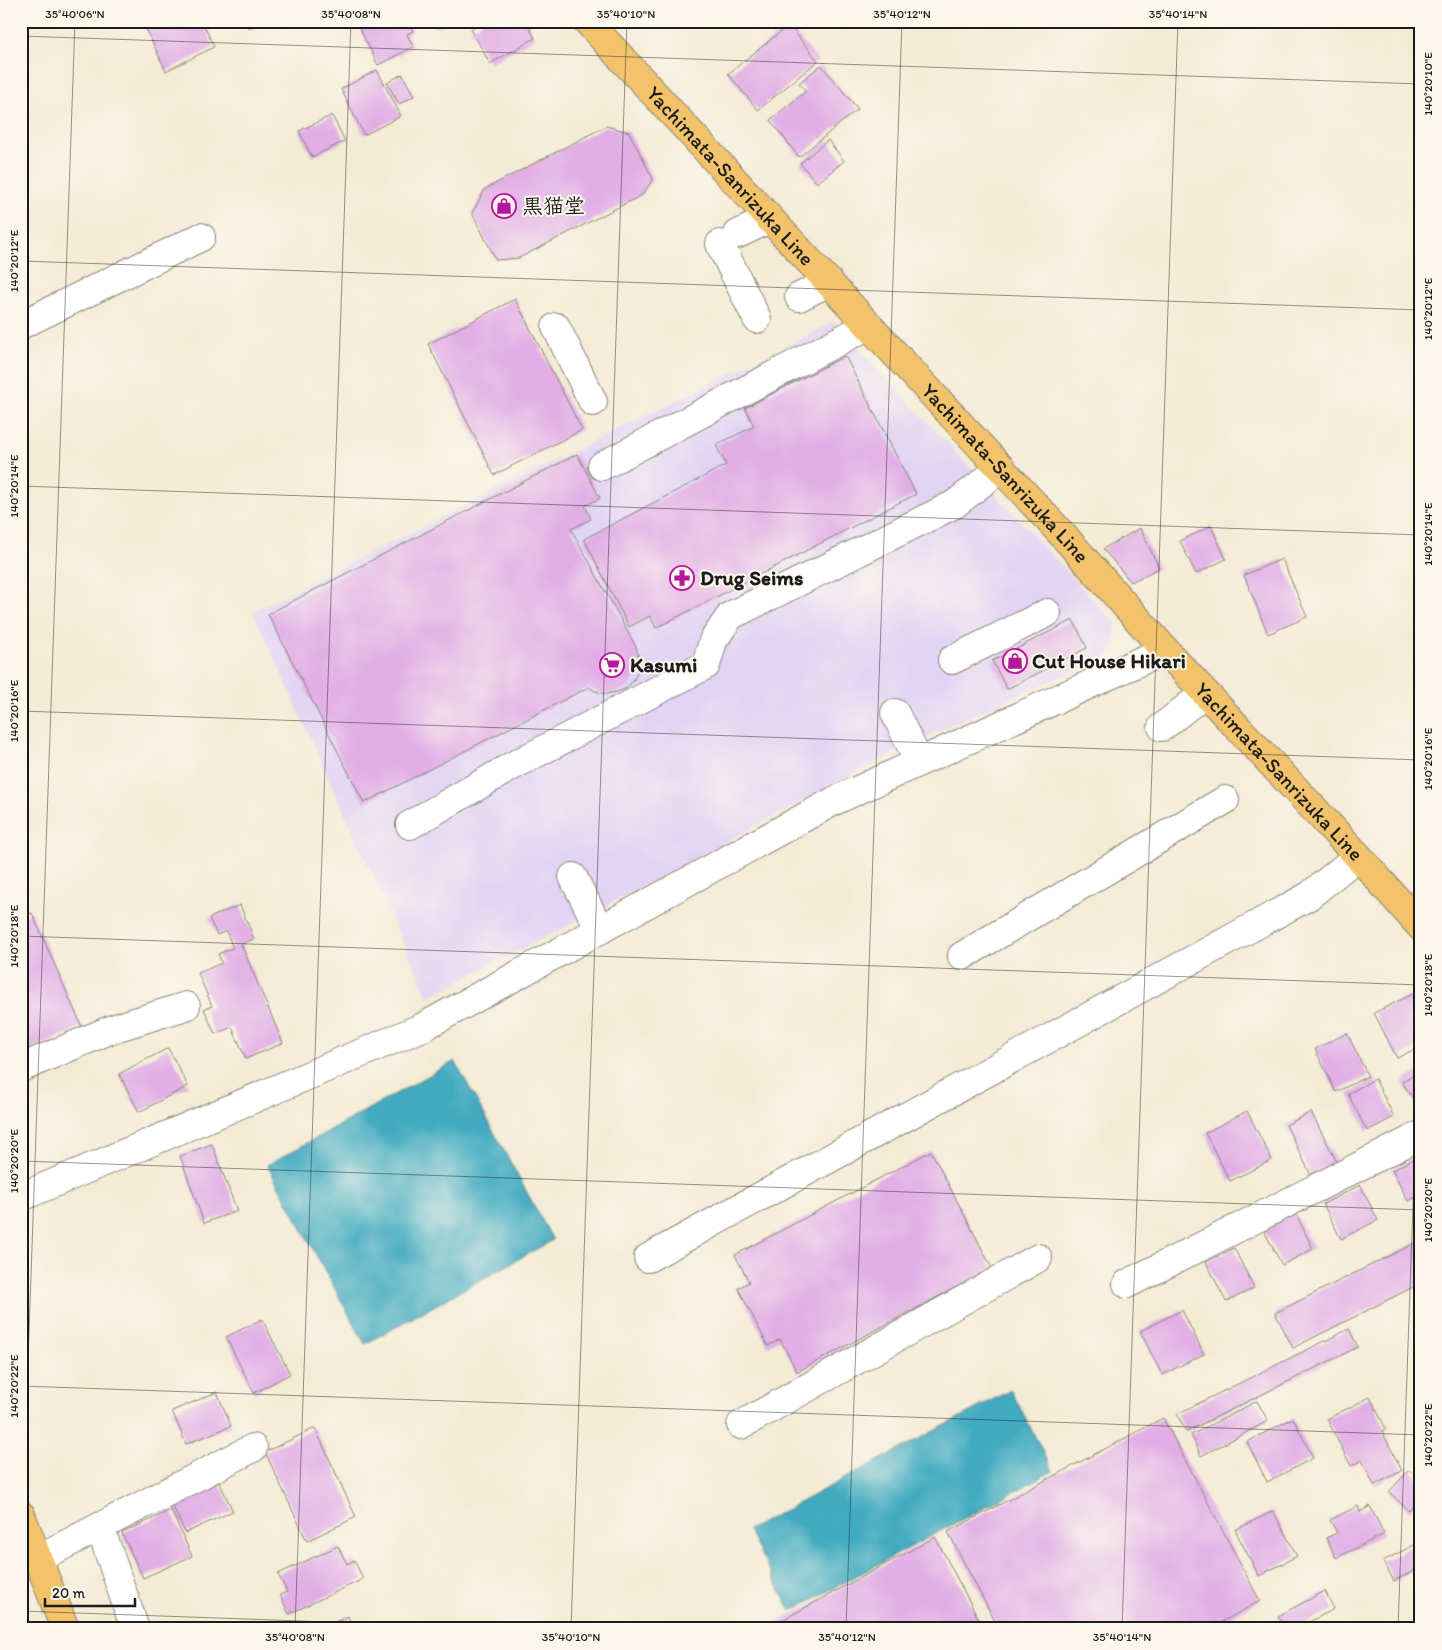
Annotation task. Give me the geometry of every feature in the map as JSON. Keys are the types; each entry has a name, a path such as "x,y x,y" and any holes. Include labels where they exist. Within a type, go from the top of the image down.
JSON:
{"main road":[{"name":"Yachimata-Sanrizuka Line","path":"587,21 1001,468 1164,650 1358,856 1421,927"},
{"path":"21,1515 65,1629"}],"street":[{"path":"757,318 729,239 769,219"},
{"path":"21,325 201,237"},
{"path":"798,297 829,282"},
{"path":"602,466 868,325"},
{"path":"556,327 593,402"},
{"path":"410,825 514,765 706,665 712,641 730,616 955,504 1001,468"},
{"path":"952,660 1047,613"},
{"path":"21,1197 422,1027 834,801 1164,650"},
{"path":"1162,727 1205,693"},
{"path":"895,713 919,762"},
{"path":"962,956 1225,800"},
{"path":"648,1258 1309,896 1358,856"},
{"path":"573,877 600,930"},
{"path":"21,1068 112,1029 186,1006"},
{"path":"1127,1284 1421,1135"},
{"path":"741,1425 1038,1258"},
{"path":"38,1558 253,1448"},
{"path":"100,1527 135,1629"}],"shaded area":[{"path":"834,322 1116,624 1113,649 1105,658 1001,702 910,744 592,913 428,997 253,611"}],"water":[{"path":"455,1061 553,1240 365,1344 267,1165"},
{"path":"1011,1390 1053,1471 791,1611 748,1530"}],"building":[{"path":"162,21 202,21 214,47 166,71 146,29"},
{"path":"246,21 261,21 249,28"},
{"path":"356,21 407,21 413,31 407,34 413,47 378,65"},
{"path":"433,21 449,21 437,28"},
{"path":"485,21 526,21 535,38 490,64 471,29"},
{"path":"789,25 818,61 758,110 728,74"},
{"path":"821,65 858,109 799,157 770,120 806,91 799,83"},
{"path":"377,70 401,116 364,135 341,89"},
{"path":"402,74 414,96 399,104 387,83"},
{"path":"332,115 345,141 312,157 299,131"},
{"path":"606,126 629,132 653,179 642,195 519,258 496,260 472,213 485,189"},
{"path":"828,140 844,161 817,183 800,163"},
{"path":"515,299 582,430 494,475 428,344"},
{"path":"845,356 916,494 656,628 650,616 629,627 584,539 726,465 716,445 754,426 745,408"},
{"path":"577,454 600,498 585,506 591,519 571,529 636,647 639,669 634,679 627,688 606,694 589,687 364,803 268,614"},
{"path":"1211,526 1226,559 1196,574 1180,541"},
{"path":"1140,528 1159,568 1131,582 1103,549"},
{"path":"1282,559 1307,617 1268,634 1244,575"},
{"path":"1073,620 1087,648 1007,689 992,661"},
{"path":"240,905 254,939 241,944 283,1043 246,1059 232,1027 215,1034 204,1009 212,1006 198,973 222,963 218,954 233,948 226,931 217,935 209,918"},
{"path":"32,913 82,1027 22,1053 21,918"},
{"path":"1421,990 1421,1046 1397,1058 1374,1013"},
{"path":"1347,1033 1368,1076 1336,1092 1315,1049"},
{"path":"168,1048 188,1086 139,1112 119,1074"},
{"path":"1421,1069 1421,1111 1402,1082"},
{"path":"1375,1079 1394,1117 1367,1131 1348,1094"},
{"path":"1247,1111 1272,1160 1230,1181 1205,1133"},
{"path":"1311,1112 1337,1162 1311,1175 1286,1125"},
{"path":"212,1144 237,1211 204,1223 180,1156"},
{"path":"931,1151 992,1268 797,1372 780,1339 768,1346 738,1288 749,1282 735,1255"},
{"path":"1421,1155 1421,1195 1408,1201 1392,1170"},
{"path":"1360,1185 1378,1220 1341,1239 1323,1204"},
{"path":"1295,1212 1313,1249 1282,1265 1263,1229"},
{"path":"1421,1240 1421,1283 1293,1348 1275,1313"},
{"path":"1234,1248 1254,1288 1226,1302 1206,1262"},
{"path":"1182,1310 1204,1354 1162,1375 1140,1331"},
{"path":"262,1319 290,1374 254,1393 226,1337"},
{"path":"1349,1329 1358,1347 1186,1432 1177,1414"},
{"path":"217,1392 231,1426 186,1444 172,1411"},
{"path":"1370,1397 1386,1429 1382,1431 1402,1471 1374,1485 1362,1460 1351,1466 1327,1419"},
{"path":"1257,1401 1268,1421 1201,1456 1191,1435"},
{"path":"1163,1418 1260,1601 1209,1629 999,1629 948,1532"},
{"path":"1293,1418 1313,1458 1267,1482 1247,1442"},
{"path":"315,1428 356,1517 307,1541 265,1452"},
{"path":"1409,1470 1421,1481 1421,1498 1409,1511 1389,1492"},
{"path":"219,1482 233,1511 185,1533 172,1504"},
{"path":"1358,1506 1360,1512 1370,1506 1384,1534 1336,1558 1326,1538 1337,1533 1330,1520"},
{"path":"171,1510 192,1556 143,1578 122,1533"},
{"path":"1273,1511 1297,1556 1259,1576 1235,1530"},
{"path":"935,1537 984,1629 766,1629"},
{"path":"1418,1543 1421,1549 1421,1567 1394,1581 1383,1561"},
{"path":"338,1546 347,1564 354,1560 363,1579 289,1614 280,1595 287,1592 278,1574"},
{"path":"1325,1591 1334,1609 1296,1629 1285,1629 1278,1616"},
{"path":"348,1616 354,1629 320,1629"}],"place":[{"name":"黒猫堂","path":"504,206"},
{"name":"Drug Seims","path":"682,578"},
{"name":"Cut House Hikari","path":"1015,661"},
{"name":"Kasumi","path":"612,665"}]}
